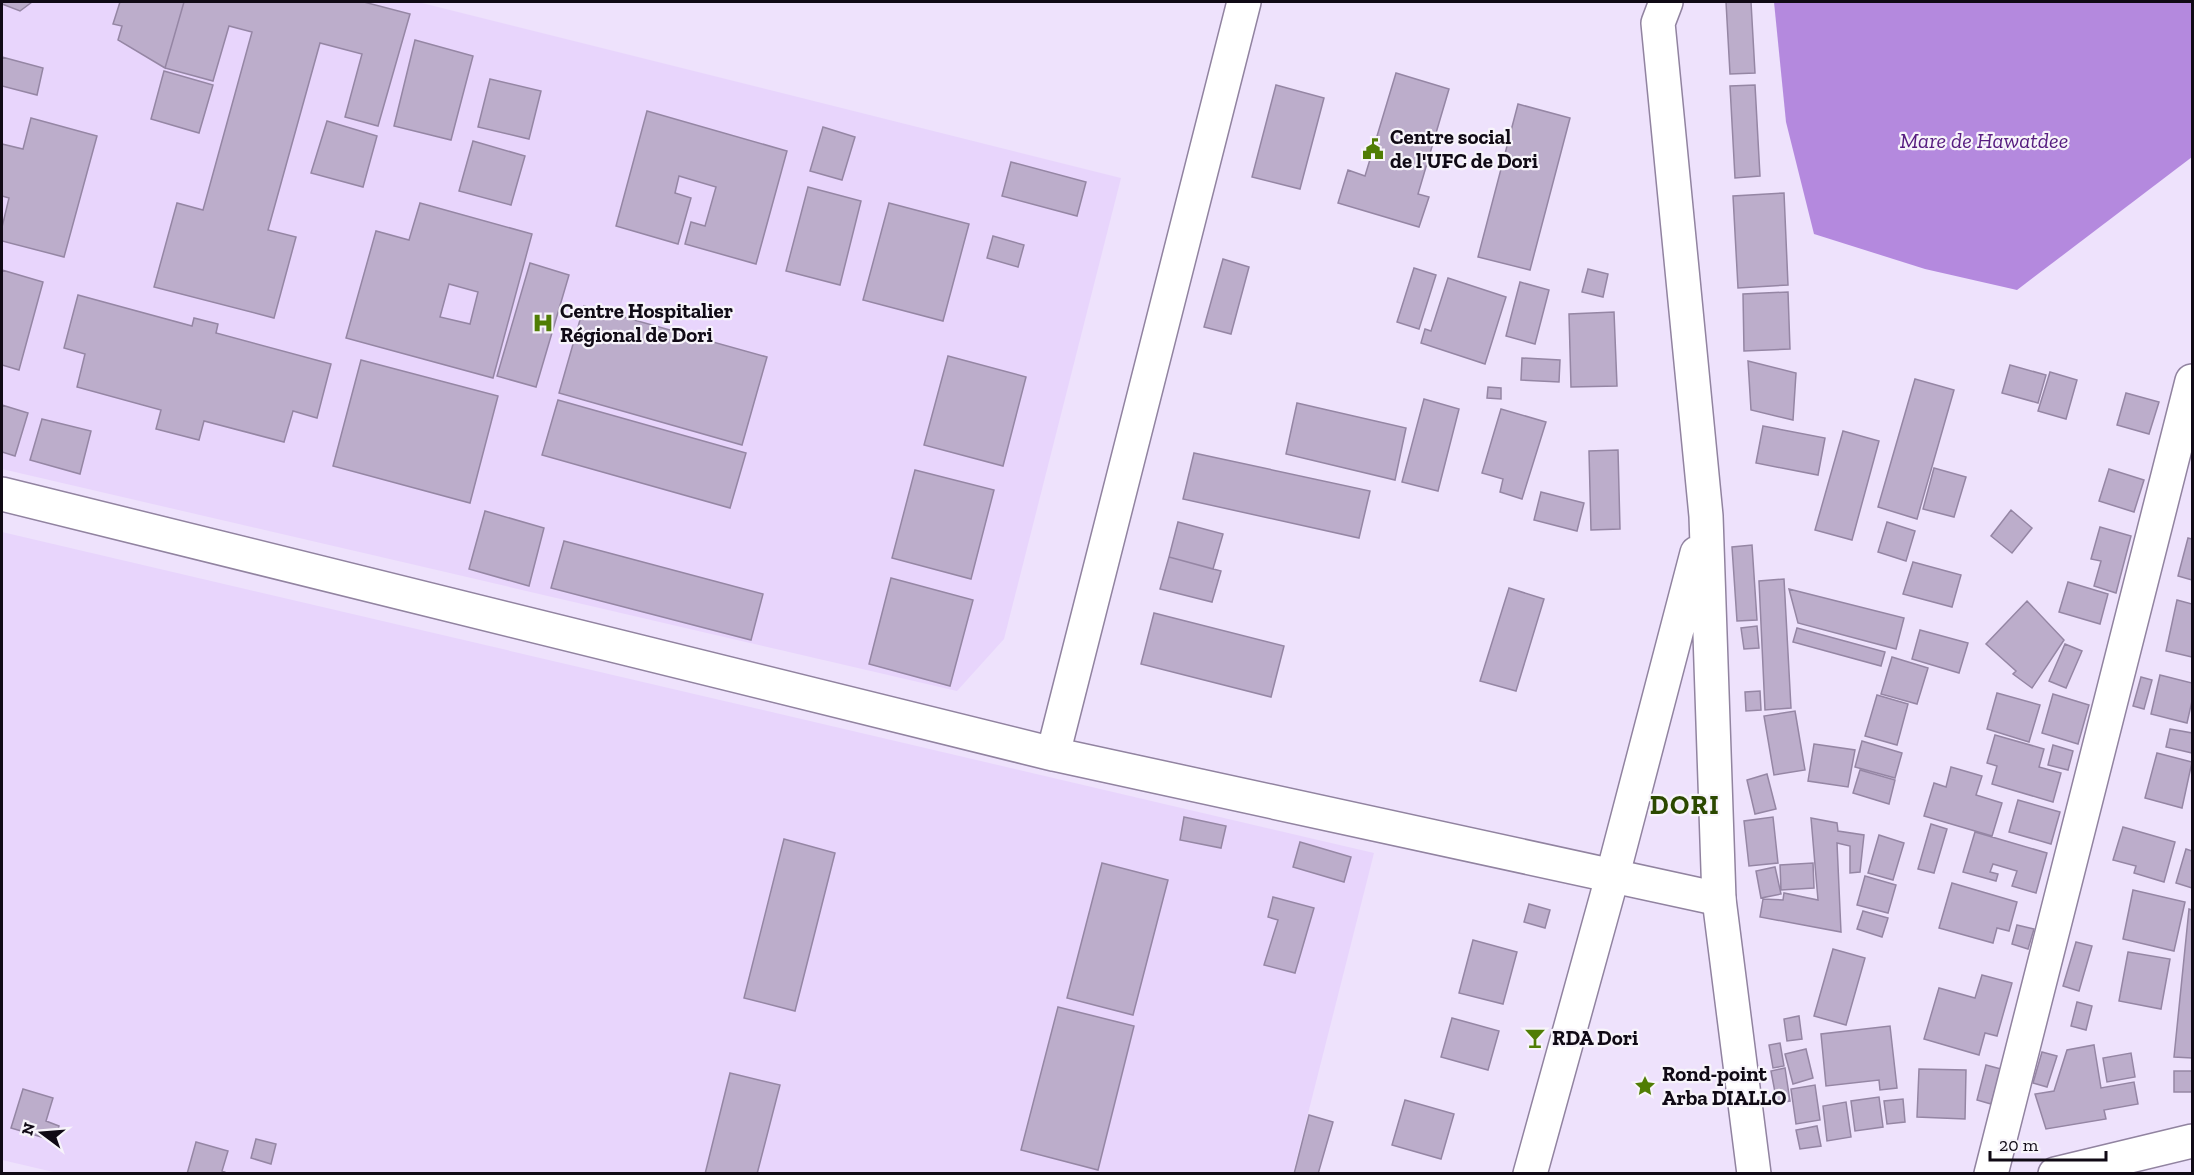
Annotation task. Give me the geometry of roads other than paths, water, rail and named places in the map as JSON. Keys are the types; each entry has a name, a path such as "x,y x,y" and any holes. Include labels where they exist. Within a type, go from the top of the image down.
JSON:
{"street":[{"path":"1053,754 1244,2"},
{"path":"1666,2 1658,23 1706,516 1719,899 1754,1173"},
{"path":"1992,1173 2193,381"},
{"path":"2,494 1053,754 1613,874 1719,899"},
{"path":"1530,1173 1613,874 1706,516"},
{"path":"2055,1173 2193,1141"}],"water":[{"name":"Mare de Hawatdee","path":"1774,2 2192,2 2192,157 2017,290 1925,269 1814,234 1786,122"}],"place":[{"name":"Centre social de l'UFC de Dori","path":"1373,149"},
{"name":"Centre Hospitalier Régional de Dori","path":"543,323"},
{"name":"RDA Dori","path":"1535,1038"},
{"name":"Rond-point Arba DIALLO","path":"1645,1086"}],"district":[{"name":"DORI","path":"1685,805"}]}
